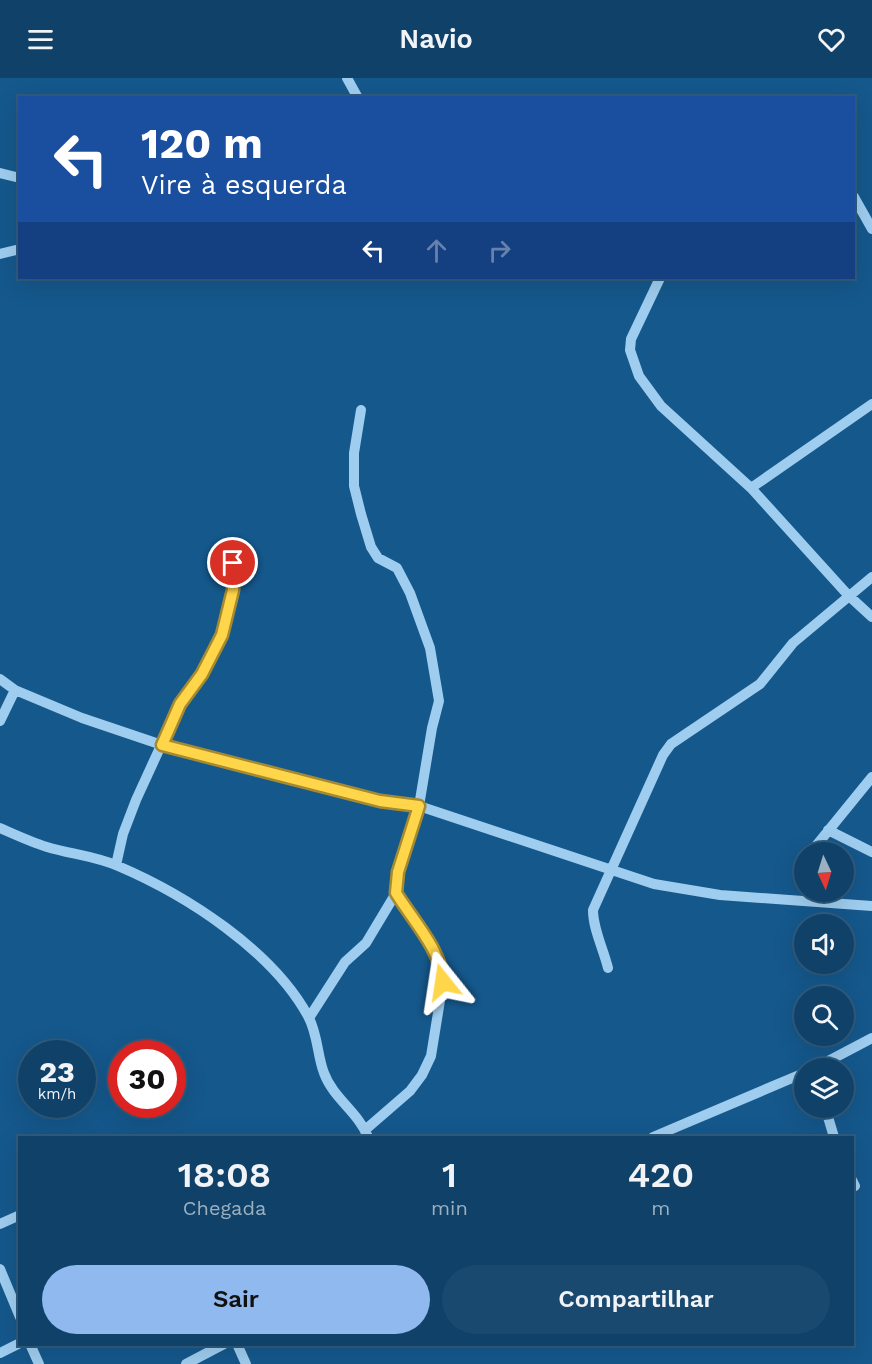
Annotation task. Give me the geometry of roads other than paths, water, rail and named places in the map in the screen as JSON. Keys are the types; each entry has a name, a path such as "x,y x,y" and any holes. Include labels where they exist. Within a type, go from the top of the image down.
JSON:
{"street":[{"path":"347,78 357,96"},
{"path":"0,173 18,178"},
{"path":"855,199 872,229"},
{"path":"0,254 18,250"},
{"path":"660,279 631,339 630,350 639,376 661,406 751,488 848,595 872,617"},
{"path":"751,488 872,404"},
{"path":"309,1017 345,962 366,943 396,893 398,872 419,806 432,728 439,701 430,648 410,593 397,568 378,558 371,547 361,514 354,486 354,453 361,410"},
{"path":"116,865 123,834 135,800 180,704 202,674 222,635 233,590 233,563"},
{"path":"608,968 593,923 593,910 663,755 671,744 760,684 793,643 872,577"},
{"path":"0,679 15,690 82,718 162,745 380,801 419,806 610,872 654,884 720,895 794,896"},
{"path":"0,721 15,690"},
{"path":"819,842 872,777"},
{"path":"0,828 46,846 116,865 154,884 236,934 270,965 309,1017 324,1074 340,1100 366,1134 410,1091 422,1075 431,1056 443,982 442,968 435,952 396,893"},
{"path":"828,830 872,852"},
{"path":"845,902 872,906"},
{"path":"834,1058 872,1038"},
{"path":"655,1136 794,1077"},
{"path":"828,1118 834,1136"},
{"path":"0,1224 18,1216"},
{"path":"0,1269 18,1312"},
{"path":"0,1353 18,1344"},
{"path":"31,1346 39,1364"},
{"path":"186,1364 220,1346"},
{"path":"238,1346 246,1364"}]}
